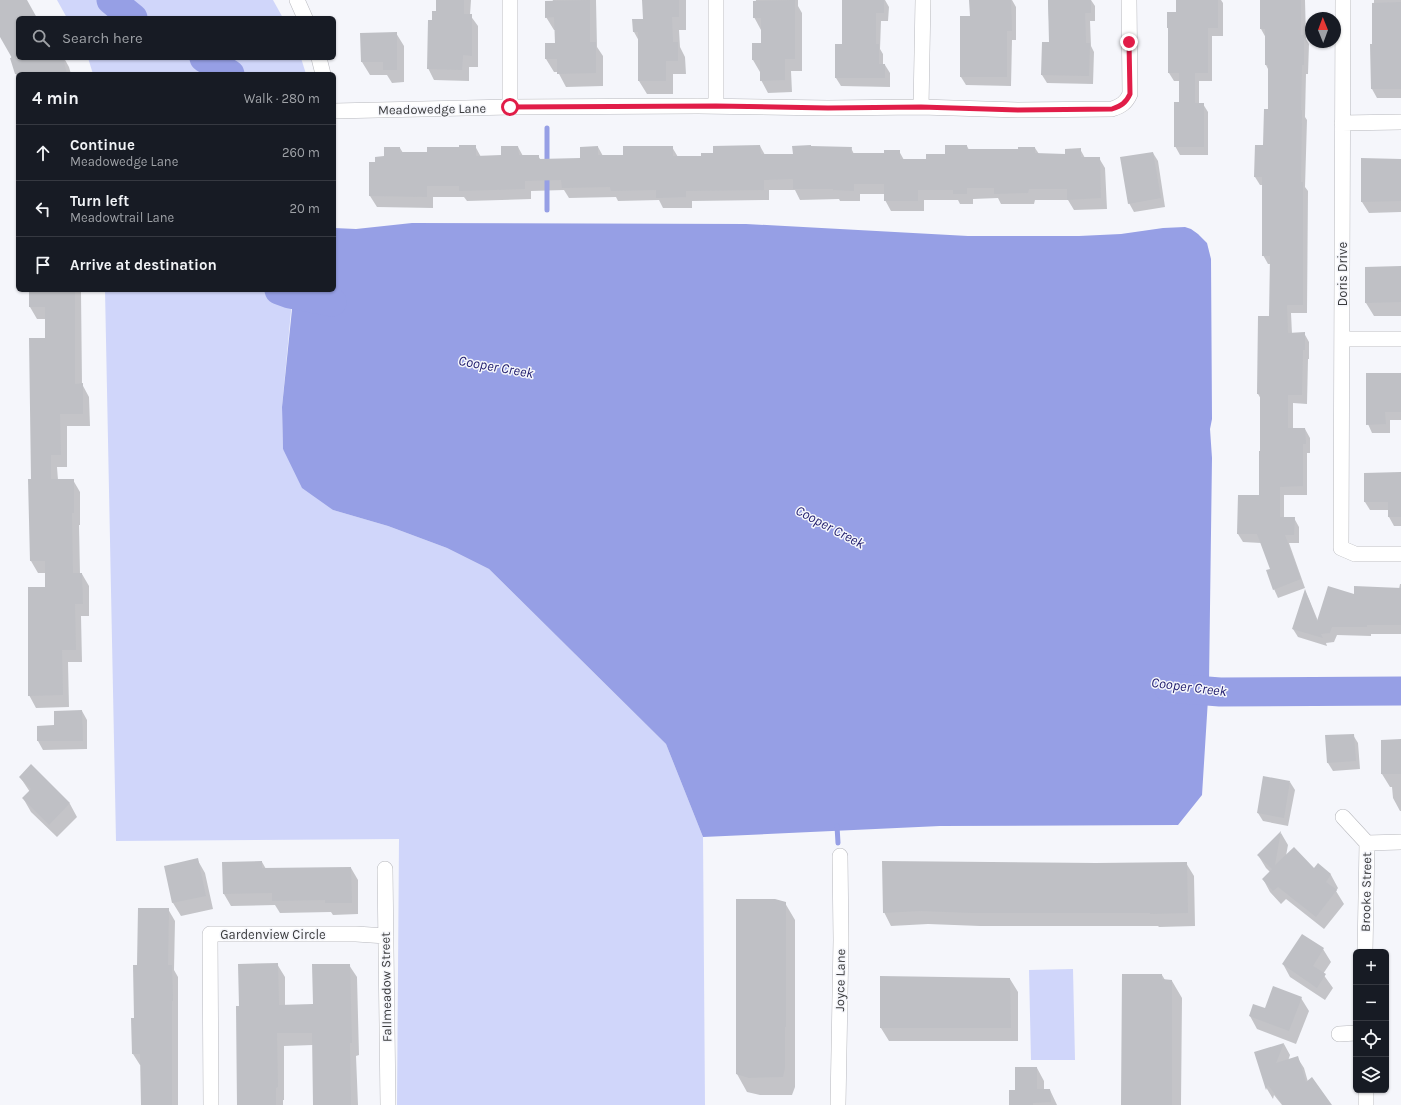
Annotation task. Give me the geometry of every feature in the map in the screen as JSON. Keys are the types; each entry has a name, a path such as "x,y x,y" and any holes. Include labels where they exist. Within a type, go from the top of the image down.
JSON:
{"street":[{"path":"297,0 304,16"},
{"path":"510,0 510,107"},
{"path":"716,0 716,106"},
{"path":"921,107 923,0"},
{"name":"Meadowedge Lane","path":"336,111 510,107 716,106 828,108 921,107 1018,110 1112,109 1127,101 1130,94 1129,0"},
{"name":"Doris Drive","path":"1343,0 1341,548 1355,554 1401,554"},
{"path":"320,60 322,72"},
{"path":"1342,122 1401,122"},
{"path":"1342,340 1401,339"},
{"name":"Brooke Street","path":"1343,817 1367,843 1365,949"},
{"path":"1367,843 1401,842"},
{"name":"Joyce Lane","path":"838,1105 841,940 840,856"},
{"name":"Fallmeadow Street","path":"385,869 388,1105"},
{"name":"Gardenview Circle","path":"211,1105 210,934 356,934 386,936"},
{"path":"1339,1034 1353,1032"},
{"path":"1366,1093 1366,1105"}],"shaded area":[{"path":"57,0 273,0 282,16 66,16"},
{"path":"89,60 302,60 305,72 92,72"},
{"path":"105,292 293,292 282,407 283,449 333,510 388,526 447,548 489,569 666,744 703,837 705,1105 397,1105 399,839 116,841"},
{"path":"1073,969 1075,1060 1031,1060 1029,970"}],"water":[{"path":"412,223 746,224 968,236 1079,236 1121,234 1163,228 1185,227 1191,229 1207,243 1211,259 1212,419 1210,429 1212,458 1209,683 1202,795 1178,825 940,826 703,837 666,744 489,569 447,548 388,526 333,510 302,488 283,449 282,407 294,292 336,292 336,228 356,229"}],"building":[{"path":"0,0 27,0 36,16 16,16 16,60 64,60 66,72 16,72 15,74 10,58 12,58 0,37"},
{"path":"436,0 464,0 464,14 472,14 472,56 463,55 462,70 427,69 428,20 432,20 432,11 436,11"},
{"path":"590,0 590,42 596,42 596,73 557,74 557,59 545,59 545,43 555,43 554,17 545,18 545,1"},
{"path":"642,0 679,0 679,17 672,17 673,42 678,42 678,61 666,61 666,81 638,81 638,32 633,32 632,19 643,19"},
{"path":"795,0 795,59 785,59 785,80 760,81 760,60 752,60 752,43 761,43 761,18 753,18 753,1"},
{"path":"842,0 884,0 884,13 876,13 876,44 879,44 879,64 885,64 885,78 835,78 835,44 842,44"},
{"path":"969,0 1011,0 1012,31 1007,31 1007,77 960,77 960,16 970,16"},
{"path":"1048,0 1091,0 1091,13 1085,13 1086,43 1090,43 1089,76 1041,75 1042,42 1049,42"},
{"path":"1176,0 1218,0 1218,28 1208,28 1208,73 1195,73 1195,103 1204,103 1204,147 1174,147 1174,102 1179,102 1179,73 1168,73 1167,12 1176,12"},
{"path":"1260,0 1301,0 1301,35 1304,35 1301,110 1301,182 1303,182 1303,305 1287,305 1288,333 1305,332 1302,395 1288,395 1288,428 1305,428 1306,444 1303,444 1303,486 1280,487 1280,517 1295,517 1294,535 1285,535 1301,579 1273,590 1266,570 1270,569 1257,534 1237,534 1238,495 1259,495 1260,394 1257,394 1258,316 1269,316 1270,256 1262,256 1262,177 1254,177 1255,145 1263,145 1264,109 1268,109 1268,65 1265,65 1265,29 1260,29"},
{"path":"1401,2 1401,89 1371,89 1370,44 1372,44 1372,3"},
{"path":"397,32 397,70 383,70 383,62 361,62 360,33"},
{"path":"459,145 476,145 476,156 501,155 501,146 518,146 519,155 539,155 539,159 580,158 580,147 598,146 598,155 623,155 623,146 673,146 673,156 701,156 701,153 713,153 713,146 760,145 761,154 793,154 792,146 811,145 852,147 851,153 884,153 884,150 900,150 900,159 926,159 926,154 945,154 945,145 967,145 967,149 1018,149 1018,147 1035,147 1035,153 1065,154 1065,149 1081,148 1081,157 1100,157 1101,198 1067,200 1067,189 1029,189 1028,193 994,194 994,188 967,188 967,194 953,194 953,190 918,190 918,201 884,201 884,184 854,184 854,191 833,189 793,189 793,179 764,180 764,190 686,191 686,197 656,198 656,190 611,191 610,187 562,188 561,180 525,181 525,189 459,191 459,186 427,186 427,197 369,196 369,162 375,162 375,157 384,156 384,147 400,147 400,152 427,152 427,147 459,147"},
{"path":"1153,152 1161,198 1128,204 1120,157"},
{"path":"1361,158 1401,159 1401,201 1361,202"},
{"path":"1401,266 1401,302 1365,303 1365,267"},
{"path":"29,292 75,292 75,384 83,383 83,414 60,414 61,455 51,455 51,479 74,479 74,513 72,513 73,573 82,573 83,604 75,604 76,650 62,650 63,695 28,696 28,587 45,587 45,561 30,561 28,479 31,479 29,338 45,338 45,307 29,307"},
{"path":"1366,373 1401,373 1401,412 1385,412 1386,424 1366,425"},
{"path":"1401,472 1401,517 1388,517 1388,502 1364,502 1364,473"},
{"path":"1328,586 1354,594 1354,586 1401,588 1401,625 1332,627 1330,633 1321,634 1323,638 1292,629 1305,589 1317,621"},
{"path":"82,710 83,741 37,741 37,726 54,725 54,711"},
{"path":"1354,734 1356,761 1327,763 1325,735"},
{"path":"1401,739 1401,774 1381,774 1381,740"},
{"path":"31,764 70,803 49,825 22,798 31,789 19,777"},
{"path":"1263,776 1290,781 1284,818 1257,813"},
{"path":"1281,831 1275,865 1294,847 1314,868 1318,863 1331,874 1326,882 1337,890 1316,917 1278,887 1273,891 1262,879 1272,869 1257,855"},
{"path":"198,858 206,896 172,903 164,866"},
{"path":"262,861 262,868 351,867 352,903 325,903 325,900 272,901 272,893 223,894 222,862"},
{"path":"882,861 1096,863 1187,862 1188,913 972,913 920,911 883,913"},
{"path":"736,899 775,899 786,902 786,1027 785,1068 783,1077 749,1078 736,1074"},
{"path":"138,908 169,908 168,965 172,965 173,1001 172,1105 141,1105 140,1054 132,1054 131,1018 134,1018 133,965 137,965"},
{"path":"1302,934 1324,948 1313,966 1326,974 1317,988 1282,964"},
{"path":"278,963 279,1005 313,1004 312,964 350,964 352,1043 350,1043 351,1105 313,1105 312,1033 277,1033 278,1087 276,1088 276,1105 237,1105 236,1006 239,1006 238,964"},
{"path":"1122,974 1162,974 1162,979 1172,980 1172,1105 1121,1105"},
{"path":"880,976 1010,978 1011,1028 880,1028"},
{"path":"1273,986 1302,997 1289,1031 1249,1016 1253,1004 1265,1008"},
{"path":"1284,1043 1276,1063 1298,1056 1306,1082 1312,1077 1332,1105 1283,1105 1268,1085 1266,1090 1254,1052"},
{"path":"1015,1067 1037,1067 1037,1089 1050,1089 1051,1102 1033,1103 1033,1105 1009,1105 1009,1090 1015,1090"}],"waterway":[{"name":"Cooper Creek","path":"111,0 131,16"},
{"name":"Cooper Creek","path":"207,60 227,72"},
{"path":"547,128 547,165"},
{"path":"547,175 547,210"},
{"name":"Cooper Creek","path":"284,292 332,302"},
{"name":"Cooper Creek","path":"1169,688 1220,692 1401,691"},
{"path":"837,826 838,843"}],"route":[{"path":"510,107 716,106 828,108 921,107 1018,110 1112,109 1127,101 1130,94 1129,42"}]}
